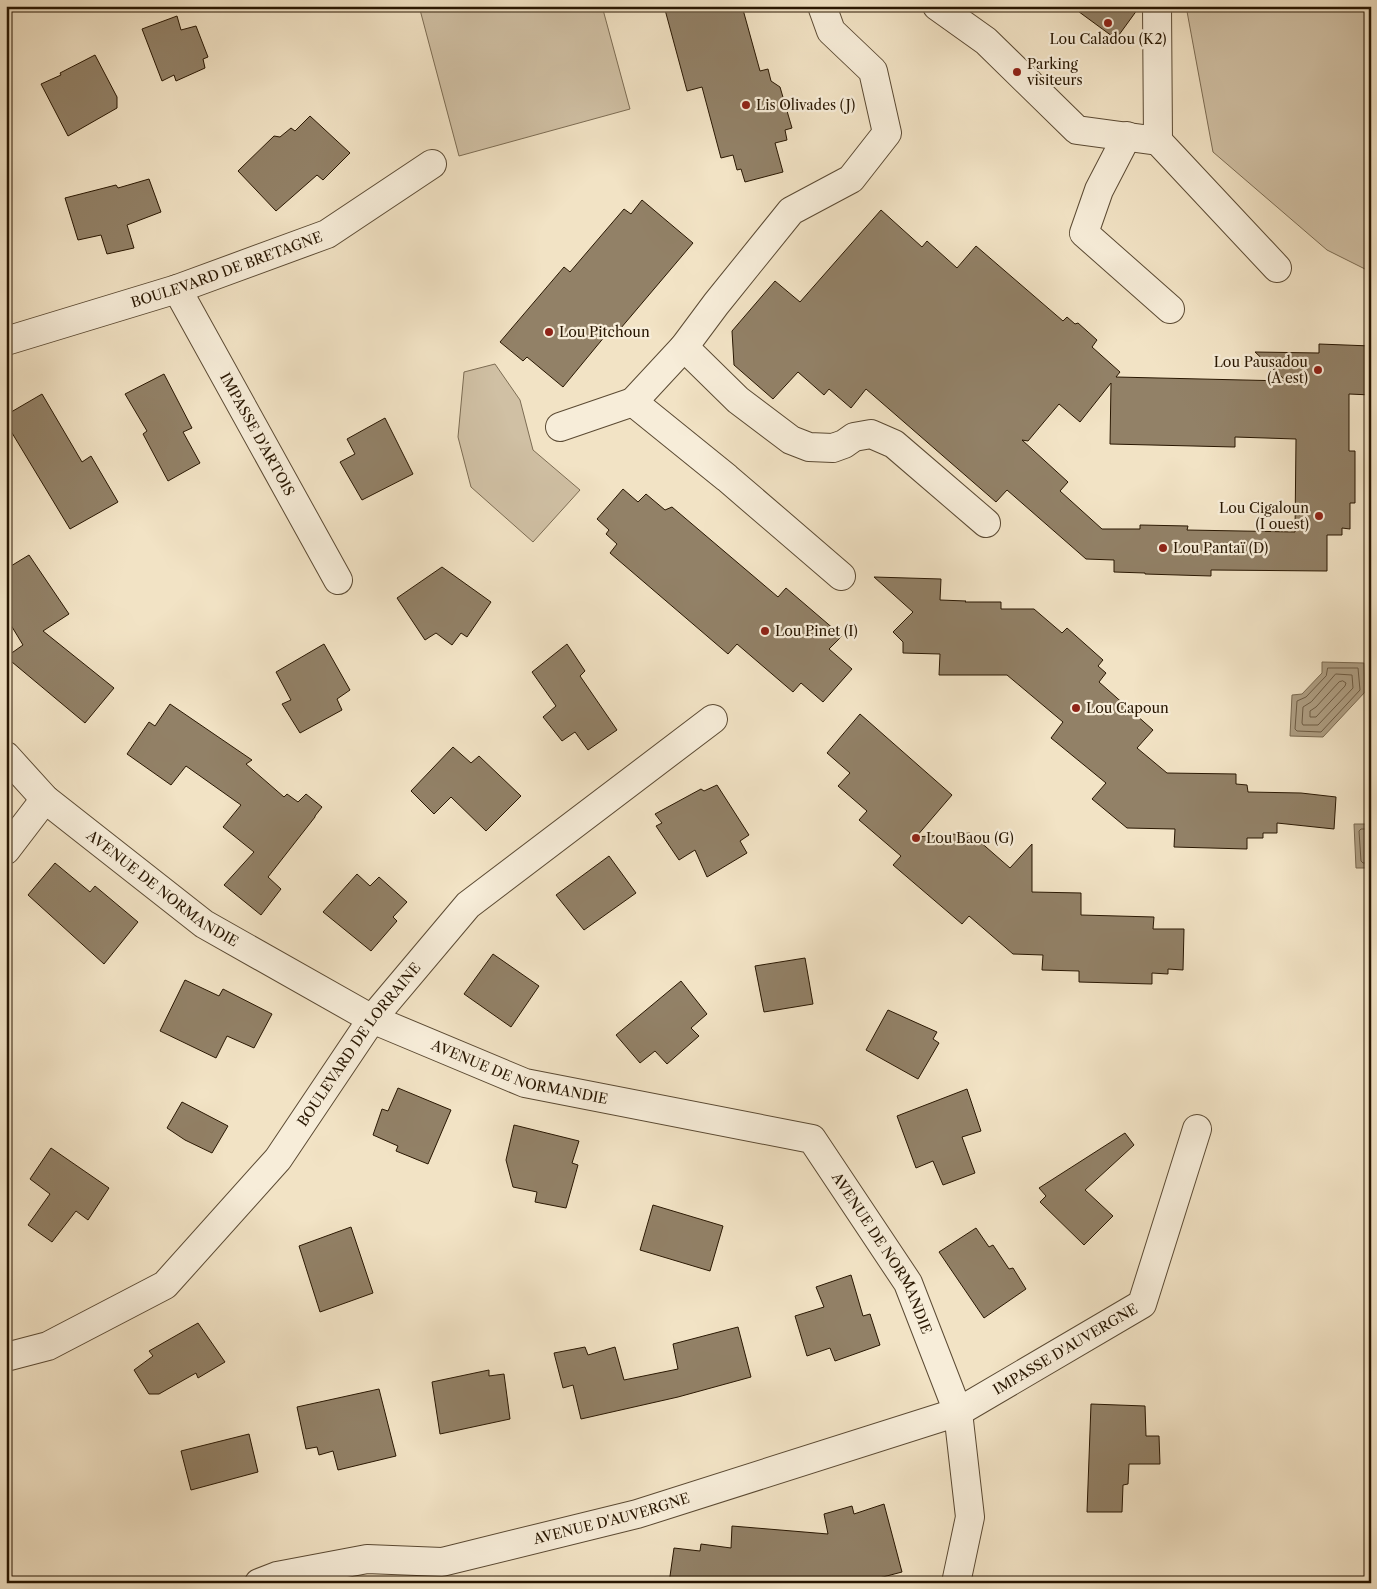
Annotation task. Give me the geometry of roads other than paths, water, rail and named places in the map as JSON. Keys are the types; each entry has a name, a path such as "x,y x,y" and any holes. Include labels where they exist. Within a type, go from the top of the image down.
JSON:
{"street":[{"path":"560,427 633,402 684,347 791,211 851,179 887,133 873,70 831,31 822,6"},
{"path":"937,6 986,41 1077,130 1158,140 1277,268"},
{"path":"1157,6 1158,140"},
{"path":"1127,136 1099,190 1084,233 1170,309"},
{"name":"BOULEVARD DE BRETAGNE","path":"6,341 177,289 327,234 432,164"},
{"name":"IMPASSE D'ARTOIS","path":"177,289 338,580"},
{"path":"684,347 738,400 791,440 809,447 833,448 844,444 854,437 871,434 886,440 894,444 986,523"},
{"path":"633,402 841,576"},
{"name":"BOULEVARD DE LORRAINE","path":"6,1357 48,1346 165,1285 278,1159 372,1019 468,905 713,719"},
{"name":"AVENUE DE NORMANDIE","path":"6,756 45,799 204,924 372,1019 525,1083 812,1140 908,1283 958,1412 970,1517 956,1583"},
{"path":"6,850 45,799"},
{"name":"IMPASSE D'AUVERGNE","path":"958,1412 1142,1304 1197,1129"},
{"name":"AVENUE D'AUVERGNE","path":"271,1580 367,1559 442,1562 637,1514 958,1412"}],"water":[{"path":"1322,662 1364,663 1365,692 1323,737 1290,736 1292,695 1302,694 1322,673"},
{"path":"1354,824 1371,824 1371,868 1356,868"}],"place":[{"name":"Lou Caladou (K2)","path":"1108,23"},
{"name":"Parking visiteurs","path":"1017,72"},
{"name":"Lis Olivades (J)","path":"746,105"},
{"name":"Lou Pitchoun","path":"549,332"},
{"name":"Lou Pausadou (A est)","path":"1318,370"},
{"name":"Lou Cigaloun (I ouest)","path":"1319,516"},
{"name":"Lou Pantaï (D)","path":"1163,548"},
{"name":"Lou Pinet (I)","path":"765,631"},
{"name":"Lou Capoun","path":"1076,708"},
{"name":"Lou Baou (G)","path":"916,838"}]}
